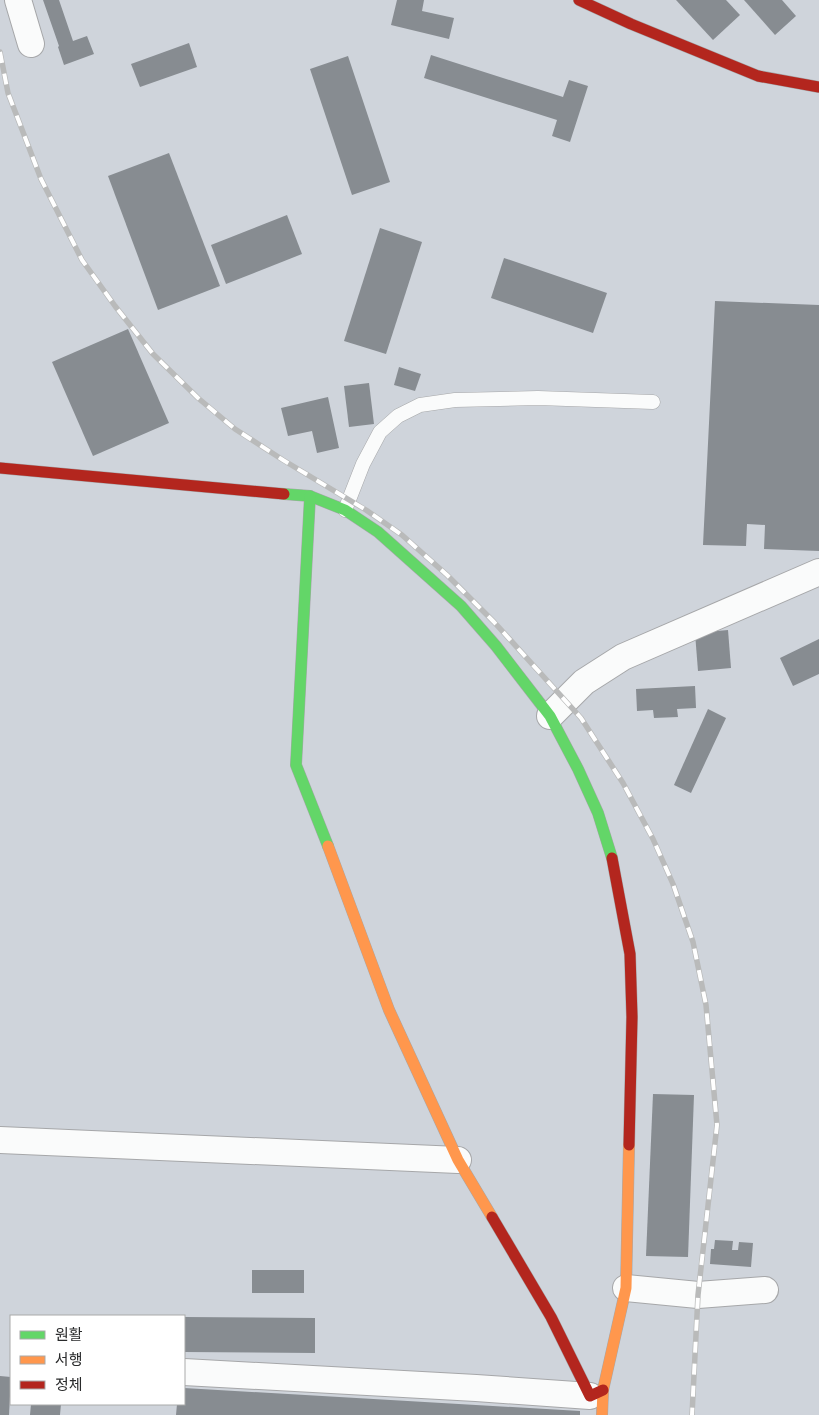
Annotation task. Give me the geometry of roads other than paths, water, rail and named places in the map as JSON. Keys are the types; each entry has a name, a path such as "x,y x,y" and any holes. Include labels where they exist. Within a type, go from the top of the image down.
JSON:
{"street":[{"path":"18,0 31,44"},
{"path":"579,0 631,24 758,76 819,87"},
{"path":"0,468 310,496 345,510 385,538 422,569 461,606 496,646 550,716 578,769 598,813 613,860 630,954 632,1017 626,1288 598,1400"},
{"path":"310,496 296,765 349,898 389,1010 458,1160 598,1400"},
{"path":"550,716 584,682 623,657 819,572"},
{"path":"0,1140 458,1160"},
{"path":"626,1288 698,1295 765,1290"},
{"path":"185,1372 476,1388 598,1400"}],"lane":[{"path":"345,510 363,464 380,432 398,416 420,405 455,400 538,398 653,402"}],"railway":[{"path":"0,52 8,93 41,179 82,260 153,354 198,398 235,429 366,510 402,535 447,575 494,622 581,718 623,783 653,839 673,884 693,942 706,1005 717,1125 698,1295 692,1415"}]}
